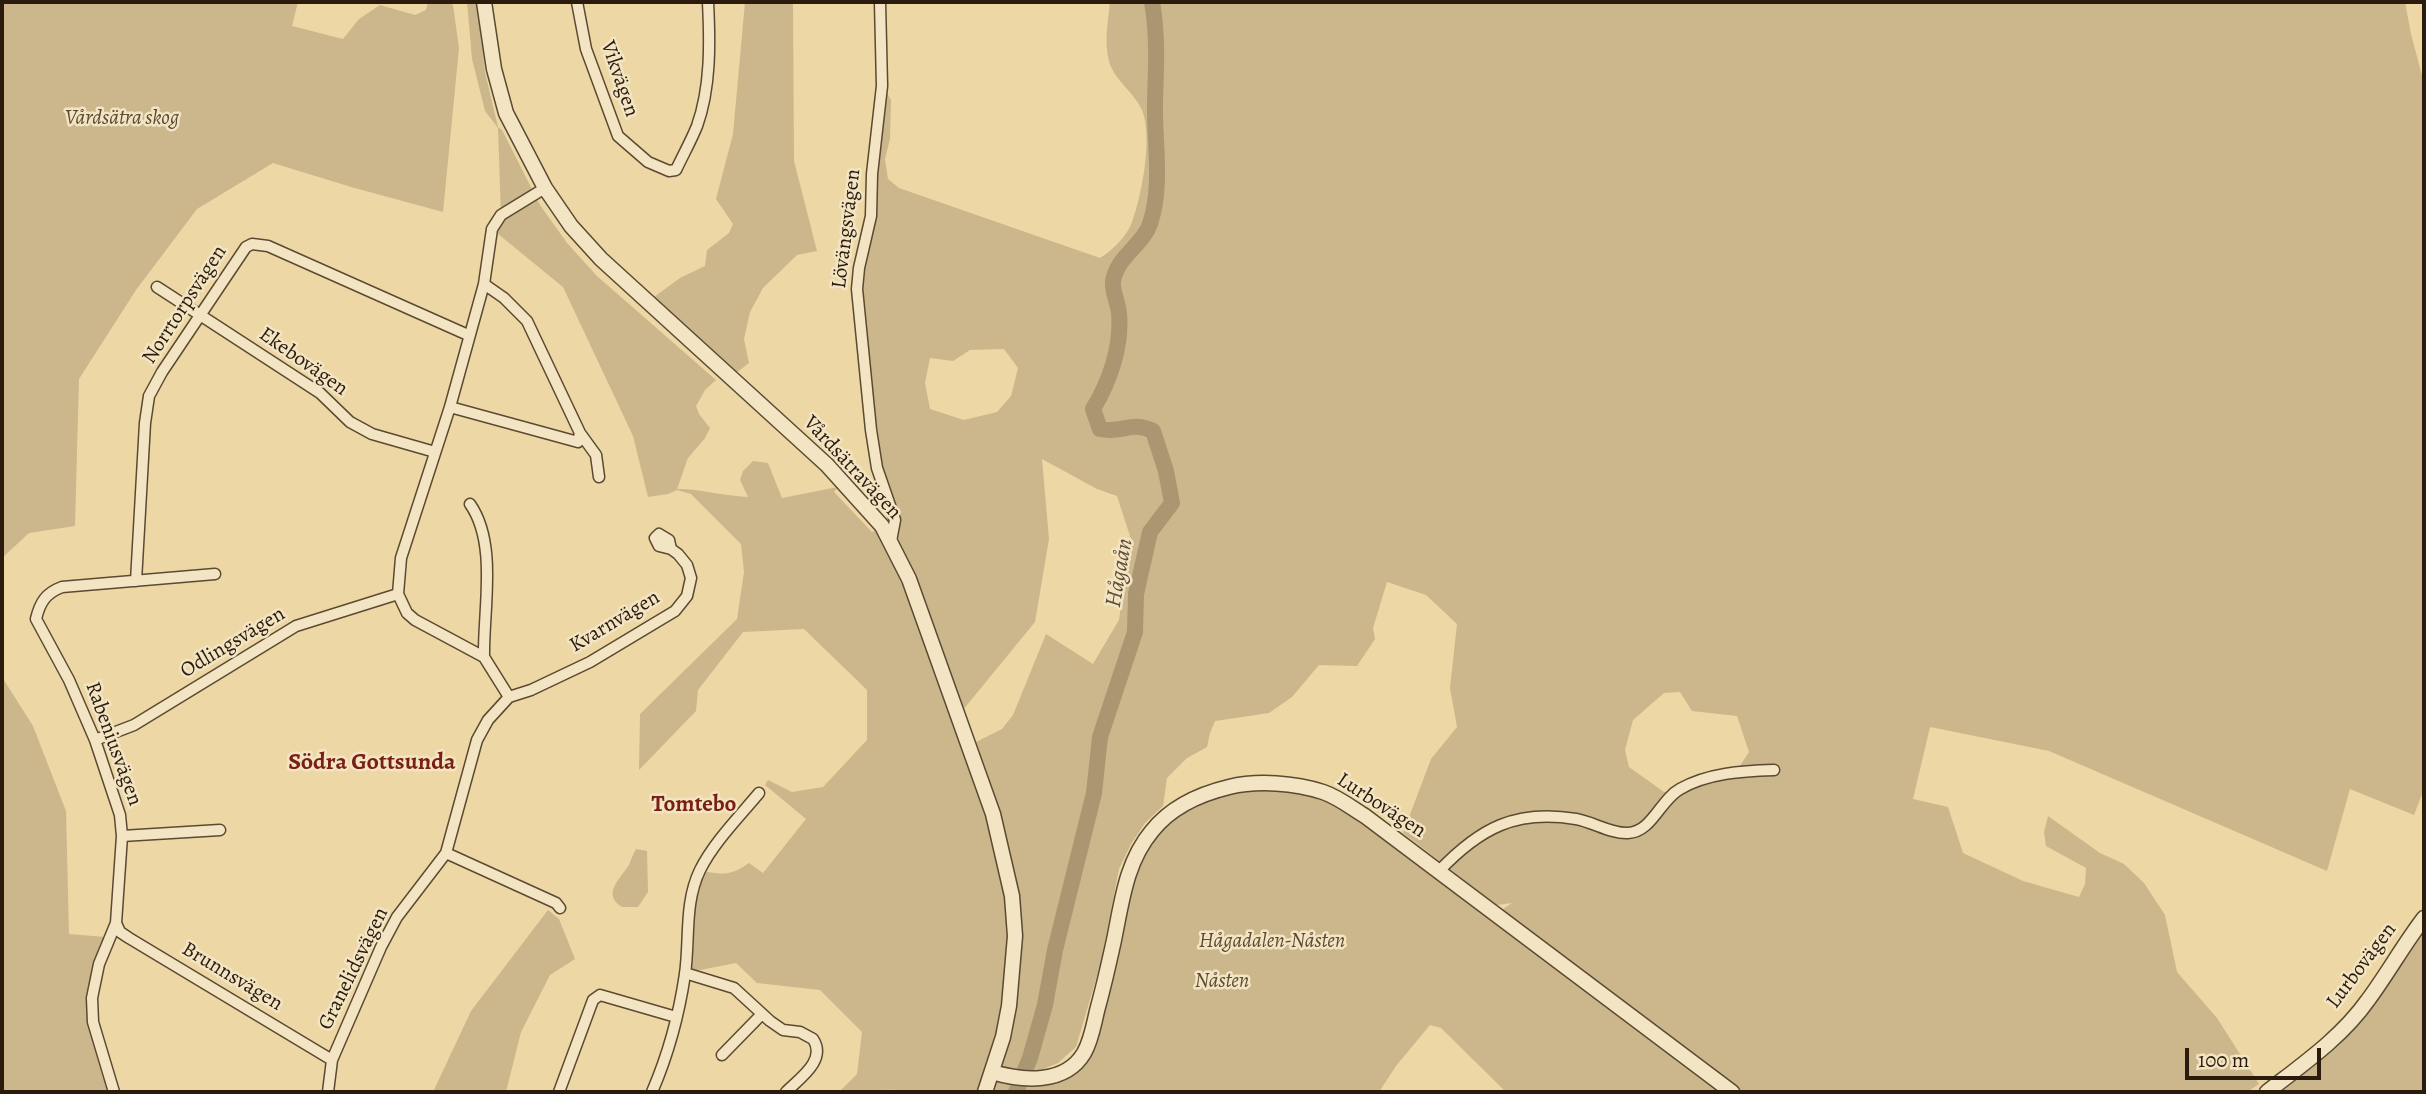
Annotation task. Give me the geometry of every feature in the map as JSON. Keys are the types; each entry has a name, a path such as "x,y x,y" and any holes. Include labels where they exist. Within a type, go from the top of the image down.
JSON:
{"street":[{"name":"Vårdsätravägen","path":"484,2 494,69 506,113 545,188 571,226 601,259 827,465 882,526 891,541 930,634 993,814 1012,896 1015,936 1011,986 1003,1037 985,1092"},
{"name":"Vikvägen","path":"577,2 586,49 618,136 649,162 669,171 676,170 697,124 703,100 711,46 708,2"},
{"name":"Lövängsvägen","path":"880,2 882,86 872,174 871,216 857,289 877,468 895,520 891,541"},
{"path":"509,697 484,657 415,620 407,613 398,594 404,542 450,407 484,284 492,229 501,215 545,188"},
{"name":"Norrtorpsvägen","path":"136,581 147,403 162,372 246,247 261,243 468,335"},
{"path":"484,284 504,298 527,321 580,433 596,455 599,477"},
{"name":"Ekebovägen","path":"157,287 320,393 351,422 372,433 435,452"},
{"path":"450,407 578,442 580,433"},
{"path":"470,504 478,516 485,542 484,657"},
{"name":"Kvarnvägen","path":"509,697 531,690 590,662 675,611 687,596 691,578 687,565 671,549"},
{"path":"136,581 215,574"},
{"name":"Rabeniusvägen","path":"114,1092 95,1034 92,1008 95,976 116,923 122,836 120,815 95,740 69,680 36,619 40,606 51,591 62,587 136,581"},
{"name":"Odlingsvägen","path":"95,740 134,725 296,626 398,594"},
{"name":"Granelidsvägen","path":"328,1092 332,1060 381,947 397,917 446,853 477,740 488,720 509,697"},
{"path":"1438,871 1459,850 1501,823 1526,816 1553,816 1579,819 1629,833 1645,827 1664,801 1689,785 1736,772 1774,770"},
{"name":"Lurbovägen","path":"992,1072 1011,1078 1034,1080 1054,1075 1076,1062 1083,1054 1089,1041 1108,968 1127,875 1138,851 1152,830 1193,798 1241,784 1300,786 1324,792 1365,816 1732,1092"},
{"path":"652,1092 677,1017 685,973 688,914 699,871 759,793"},
{"path":"122,836 220,830"},
{"path":"446,853 561,908"},
{"name":"Lurbovägen","path":"2267,1092 2324,1047 2367,1002 2424,918"},
{"name":"Brunnsvägen","path":"116,923 120,932 129,939 332,1060"},
{"path":"685,973 734,988 783,1030 813,1038 817,1046 815,1061 786,1092"},
{"path":"559,1092 593,1000 600,995 677,1017"},
{"path":"722,1055 762,1014"}],"green space":[{"name":"Vårdsätra skog","path":"2,2 298,2 292,26 343,39 359,19 380,5 415,15 426,10 428,2 449,2 453,5 459,48 443,212 273,163 197,209 136,290 79,379 75,526 29,533 2,558"},
{"path":"467,2 478,2 485,72 498,127 540,205 567,243 597,276 716,380 705,390 696,406 710,428 688,458 677,489 748,497 740,480 743,471 753,461 768,463 782,498 838,487 834,492 872,532 894,520 877,468 857,289 871,216 882,86 891,100 890,139 885,159 888,179 899,188 1100,258 1119,242 1132,222 1146,150 1142,110 1115,74 1109,61 1107,39 1110,2 2405,2 2424,83 2424,789 2414,815 2350,789 2327,871 2049,751 1930,727 1913,799 1948,807 1963,853 2023,881 2079,897 2085,884 2086,868 2046,846 2044,832 2048,816 2100,853 2124,864 2144,883 2165,915 2177,972 2217,1018 2259,1084 2247,1092 1506,1092 1441,1028 1430,1025 1396,1066 1379,1092 839,1092 857,1074 862,1032 820,990 757,983 736,963 685,973 700,871 726,873 736,871 749,863 763,873 806,819 765,785 768,780 792,792 823,787 867,740 867,690 804,629 743,632 698,690 696,711 639,770 640,714 737,619 744,572 741,544 691,494 677,490 648,497 633,436 563,287 492,229 501,215 498,128 485,111 472,59","holes":["1004,349 1018,368 1011,396 997,412 964,420 930,409 925,383 930,358 953,361 970,350","1042,459 1097,489 1117,496 1130,536 1119,620 1093,664 1046,634 1013,715 1002,729 968,746 958,716 1035,622 1049,539","1387,582 1426,595 1457,624 1450,688 1457,727 1431,759 1403,833 1497,905 1512,903 1491,917 1351,813 1294,788 1229,791 1181,809 1154,830 1132,881 1089,1058 1044,1086 1038,1071 1058,1063 1076,1047 1101,962 1119,869 1145,823 1163,806 1167,778 1187,758 1207,747 1215,721 1269,713 1292,697 1319,665 1357,666 1375,639 1373,628","1680,692 1692,711 1737,716 1749,752 1736,772 1664,792 1629,767 1625,750 1633,720 1664,693"]},
{"path":"745,2 793,2 794,161 817,251 797,255 763,288 750,312 744,339 749,363 736,373 654,297 680,278 705,266 707,250 729,233 733,224 716,199 733,134"},
{"path":"2,677 33,726 66,811 69,934 105,937 92,998 114,1092 2,1092"},
{"path":"636,849 647,851 648,892 638,907 622,907 613,897 613,891"},
{"path":"548,910 559,919 575,959 550,975 521,1032 506,1092 433,1092 471,1011"},
{"path":"2424,928 2424,1092 2277,1092 2329,1051"}],"waterway":[{"name":"Hågaån","path":"1016,1092 1030,1058 1045,1005 1055,950 1094,793 1100,737 1135,632 1136,594 1150,532 1172,503 1166,471 1153,431 1139,427 1100,429 1093,409 1105,387 1119,338 1118,309 1113,286 1115,273 1147,231 1154,209 1157,163 1156,52 1152,2"}],"district":[{"name":"Södra Gottsunda","path":"372,763"},
{"name":"Tomtebo","path":"694,805"}],"park label":[{"name":"Hågadalen-Nåsten","path":"1272,942"},
{"name":"Nåsten","path":"1222,982"}]}
